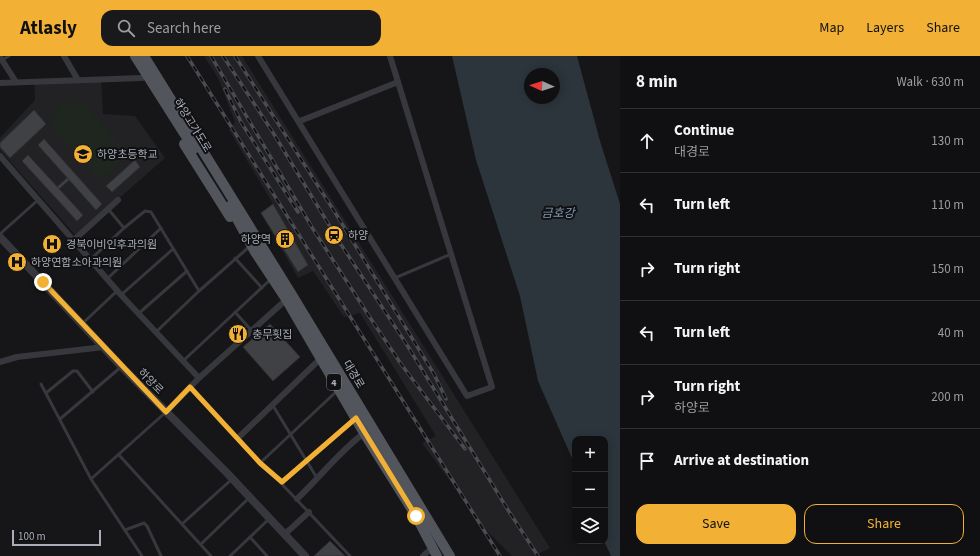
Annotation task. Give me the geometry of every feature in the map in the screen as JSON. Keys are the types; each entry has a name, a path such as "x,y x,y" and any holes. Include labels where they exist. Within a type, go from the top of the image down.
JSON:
{"main road":[{"path":"128,56 252,250"},
{"name":"하양고가도로","path":"135,56 234,206"},
{"name":"하양고가도로","path":"144,56 234,206"},
{"path":"151,56 227,177 245,210 250,226"},
{"name":"대경로","path":"234,206 250,226 289,297 320,359 416,516 435,552"},
{"name":"대경로","path":"234,206 252,250 272,278 289,297 450,556"}],"street":[{"path":"64,56 78,80"},
{"path":"258,56 300,122 467,396 492,387 390,56"},
{"path":"1,58 16,82"},
{"path":"0,84 16,82 142,78"},
{"path":"300,122 398,82"},
{"path":"0,156 138,314 199,378"},
{"path":"74,239 118,200"},
{"name":"하양로","path":"0,237 166,412 306,556"},
{"path":"166,412 199,378 289,297"},
{"path":"0,362 17,357 104,347"},
{"path":"238,438 320,359"},
{"path":"297,498 318,480 334,459 364,433"},
{"path":"285,534 309,512"},
{"path":"423,556 435,552"}],"lane":[{"path":"1,58 8,56"},
{"path":"0,234 38,200"},
{"path":"108,209 124,228"},
{"path":"91,260 124,228 145,211 151,212 198,291"},
{"path":"108,278 161,228"},
{"path":"82,324 174,249"},
{"path":"156,332 198,291 235,258 252,250"},
{"path":"395,278 451,254"},
{"path":"235,258 262,288"},
{"path":"138,314 187,271"},
{"path":"183,361 272,278"},
{"path":"235,312 252,331"},
{"path":"60,419 122,366"},
{"path":"46,393 73,371 78,371 93,392"},
{"path":"41,384 91,479 142,556"},
{"path":"190,387 260,463 282,482 350,556"},
{"path":"260,463 338,390"},
{"path":"272,404 291,433 318,480"},
{"path":"91,479 166,412"},
{"path":"282,482 356,418"},
{"path":"118,456 211,556"},
{"path":"182,524 232,479"},
{"path":"200,544 250,497"},
{"path":"230,556 270,518"},
{"path":"125,530 144,523 147,526 161,556"},
{"path":"250,537 267,556"}],"shaded area":[{"path":"204,56 242,56 550,548 534,556 512,556 486,530 422,443 436,436 360,313 344,317 313,271 298,278 261,213 273,204 229,130 235,122 218,78"},
{"name":"하양초등학교","path":"101,78 103,114 135,116 165,158 76,236 0,150 0,138 35,100 34,80"},
{"path":"69,101 80,104 82,102 128,155 100,180 48,122 54,116 58,106"}],"water":[{"name":"금호강","path":"452,56 577,56 600,141 620,204 620,556 611,556 605,544 608,544 608,436 572,436 572,458 538,381 520,296 476,160"}],"building":[{"path":"34,110 46,124 10,158 0,147 0,143"},
{"path":"44,139 102,204 96,210 38,145"},
{"path":"28,155 83,215 77,221 22,161"},
{"path":"135,160 140,167 112,192 106,186"},
{"path":"67,178 69,180 59,189 57,187"},
{"name":"하양역","path":"273,204 308,265 298,272 261,213"},
{"path":"270,324 300,357 273,381 243,347"},
{"path":"330,541 345,556 314,556"}],"railway":[{"path":"187,56 500,556"},
{"path":"211,56 313,229 369,316 401,364 465,449"},
{"path":"223,56 272,131 340,243 407,345 508,510 538,556"},
{"path":"235,56 336,214 434,374 446,399"},
{"path":"225,89 241,122 298,212"}],"place":[{"name":"하양초등학교","path":"83,154"},
{"name":"하양","path":"334,235"},
{"name":"하양역","path":"285,239"},
{"name":"경북이비인후과의원","path":"52,244"},
{"name":"하양연합소아과의원","path":"17,262"},
{"name":"충무횟집","path":"238,334"}],"route":[{"path":"43,282 166,412 190,387 260,463 282,482 356,418 416,516"}]}
